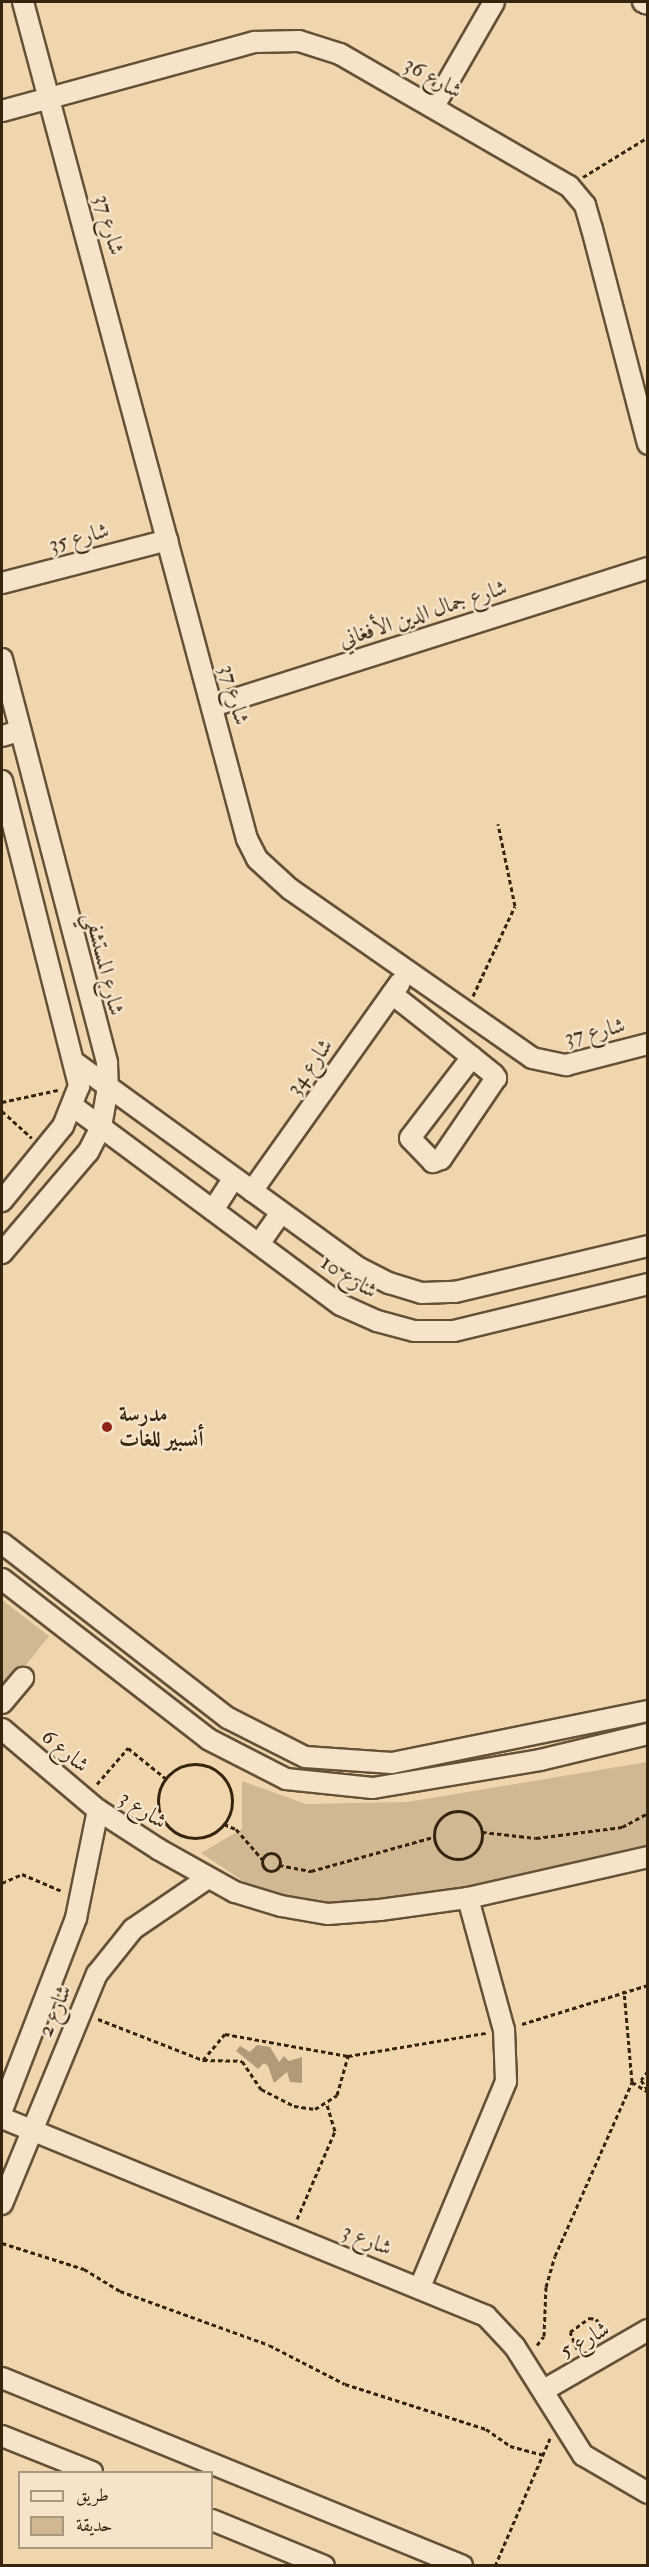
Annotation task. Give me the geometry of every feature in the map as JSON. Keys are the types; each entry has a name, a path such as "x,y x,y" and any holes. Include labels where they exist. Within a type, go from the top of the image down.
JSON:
{"street":[{"name":"شارع 37","path":"23,2 247,839 257,859 290,889 466,1011 548,1064 574,1064 648,1044"},
{"path":"434,106 494,2"},
{"path":"643,2 648,4"},
{"name":"شارع 36","path":"2,111 277,40 340,54 434,106 569,186 585,205 648,444"},
{"name":"شارع 35","path":"2,583 168,540"},
{"name":"شارع جمال الدين الأفغاني","path":"213,706 648,568"},
{"name":"شارع المستشفي","path":"2,659 11,734 107,1064 108,1087 101,1127 88,1152 2,1252"},
{"path":"2,781 77,1064 79,1086 74,1107 45,1149 2,1201"},
{"name":"شارع 34","path":"252,1191 408,971"},
{"path":"392,994 472,1057 494,1075 495,1085 441,1160 433,1162 410,1138 472,1057"},
{"name":"شارع 10","path":"77,1064 359,1268 422,1293 489,1287 648,1246"},
{"name":"شارع 10","path":"74,1107 341,1305 414,1331 491,1326 648,1284"},
{"path":"213,1210 234,1178"},
{"path":"259,1244 281,1213"},
{"path":"2,1543 228,1718 305,1757 392,1763 648,1711"},
{"path":"2,1579 208,1739 258,1768 295,1781 372,1788 540,1760 648,1734"},
{"path":"2,1703 23,1678"},
{"name":"شارع 6","path":"2,1729 91,1805"},
{"name":"شارع 3","path":"91,1805 208,1878 281,1906 328,1914 468,1898 648,1857"},
{"name":"شارع 2","path":"2,2110 81,1902 91,1805"},
{"name":"شارع 2","path":"2,2204 80,2012 98,1974 133,1929 208,1878"},
{"path":"420,2287 504,2089 508,2056 504,2030 468,1898"},
{"name":"شارع 3","path":"2,2118 420,2287 486,2316 515,2347 594,2466 648,2493"},
{"name":"شارع 5","path":"544,2390 648,2330"},
{"path":"2,2378 462,2565"},
{"path":"2,2436 90,2471"},
{"path":"213,2520 324,2565"}],"path":[{"path":"569,186 648,136"},
{"path":"466,1011 514,913 516,893 498,824"},
{"path":"2,1102 79,1086"},
{"path":"2,1111 45,1149"},
{"path":"91,1805 128,1748 166,1778"},
{"path":"193,1764 221,1775 231,1794 224,1824 199,1838 171,1830 158,1805 166,1778 193,1764"},
{"path":"460,1811 475,1818 482,1832 478,1848 456,1859 441,1852 434,1837 438,1821 460,1811"},
{"path":"482,1832 536,1838 622,1827 648,1813"},
{"path":"224,1824 236,1829 262,1859 267,1870 279,1865 311,1870 434,1837"},
{"path":"262,1859 274,1854 279,1865"},
{"path":"2,1883 14,1874 35,1877 81,1902"},
{"path":"203,2060 225,2034 348,2056 504,2030 648,1984"},
{"path":"515,2347 535,2346 544,2336 546,2287 555,2256 632,2082 624,1990"},
{"path":"80,2012 203,2060 242,2061 261,2089 294,2106 315,2109 327,2104 345,2083 348,2056"},
{"path":"648,2031 648,2041"},
{"path":"648,2071 641,2080 648,2091"},
{"path":"632,2082 648,2091"},
{"path":"290,2235 334,2132 327,2104"},
{"path":"2,2243 84,2269 120,2291 269,2345 345,2384 486,2429 510,2446 543,2455"},
{"path":"587,2366 570,2335 589,2318 598,2320 618,2349"},
{"path":"495,2565 559,2415"}],"green space":[{"path":"2,1600 49,1636 2,1695"},
{"path":"647,1762 647,1857 380,1910 281,1906 201,1853 242,1829 242,1781 306,1804 407,1802"}],"shaded area":[{"path":"257,2045 270,2047 279,2062 284,2056 289,2061 302,2057 302,2083 290,2082 287,2072 274,2083 268,2066 264,2063 258,2069 236,2051 240,2046 250,2052"}],"place":[{"name":"مدرسة أنسبير للغات","path":"107,1427"}]}
